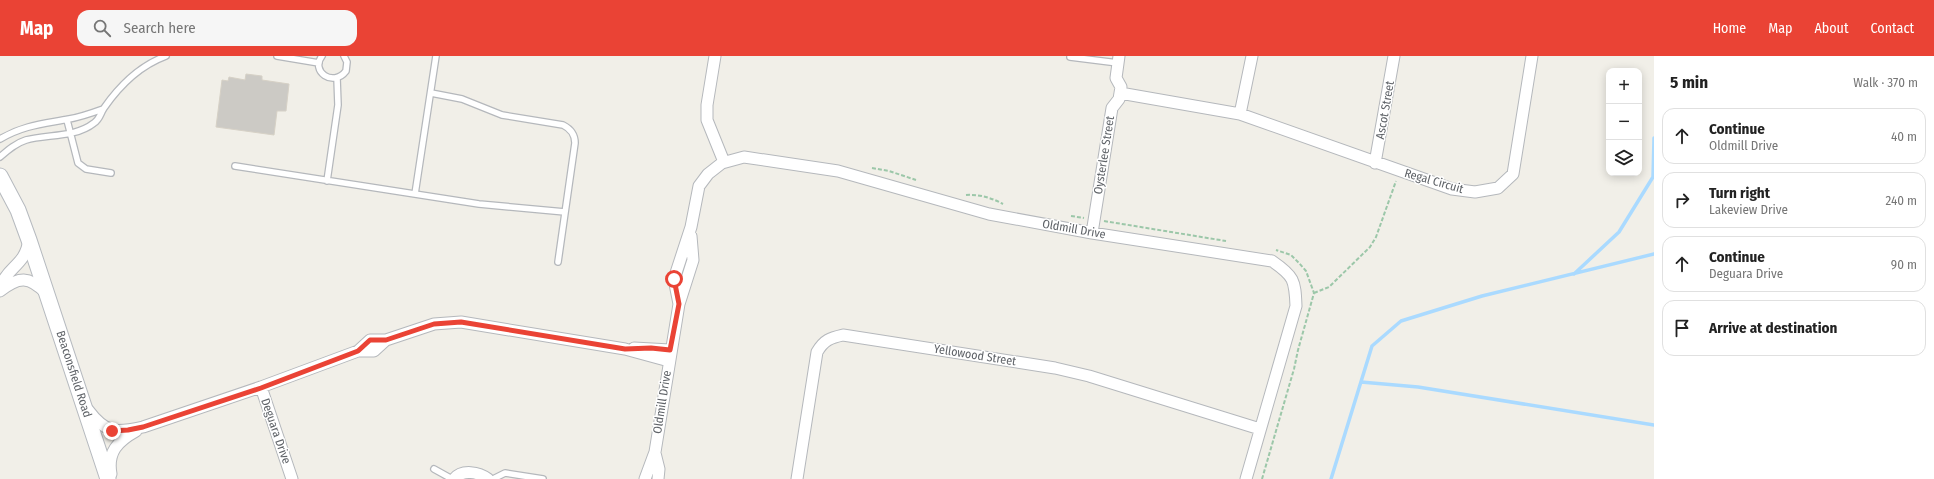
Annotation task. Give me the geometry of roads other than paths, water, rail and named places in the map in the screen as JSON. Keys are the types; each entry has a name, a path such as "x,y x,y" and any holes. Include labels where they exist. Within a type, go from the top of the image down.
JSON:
{"main road":[{"name":"Beaconsfield Road","path":"0,176 18,210 29,240 108,479"}],"street":[{"path":"715,56 707,117 710,132 724,162"},
{"path":"1240,114 1252,56"},
{"name":"Ascot Street","path":"1375,163 1394,56"},
{"name":"Regal Circuit","path":"1120,93 1240,114 1452,189 1475,192 1498,188 1513,174 1532,56"},
{"path":"1118,59 1116,78 1121,88 1120,93"},
{"name":"Oysterlee Street","path":"1092,233 1112,108 1119,99 1120,93"},
{"name":"Oldmill Drive","path":"645,479 654,452 679,304 674,279 691,227 699,186 708,174 724,162 735,158 752,158 838,171 989,214 1092,233 1272,261 1288,272 1295,286 1296,306 1246,479"},
{"path":"0,287 6,274 24,258 29,240"},
{"path":"0,291 10,283 21,279 29,280 46,293"},
{"path":"261,388 358,351 374,351 386,340 434,324 461,322 625,349 651,348 670,355"},
{"name":"Yellowood Street","path":"797,479 817,352 824,342 831,337 843,335 1055,368 1089,376 1260,429"},
{"name":"Deguara Drive","path":"83,403 104,428 119,431 143,427 261,388 292,479"},
{"name":"Deguara Drive","path":"112,479 110,459 115,446 127,436 143,427"},
{"name":"Oldmill Drive","path":"654,452 659,469 658,479"},
{"path":"453,479 459,474 468,473 484,476 488,479"}],"lane":[{"path":"0,157 17,143 26,140 70,133 94,124 100,118 102,109 129,77 152,62 166,56"},
{"path":"277,56 319,63"},
{"path":"322,56 319,63 320,70 323,76 330,79 343,75 347,67 344,56"},
{"path":"415,194 436,56"},
{"path":"1070,56 1118,59"},
{"path":"327,181 338,104 337,78"},
{"path":"431,93 462,99 502,115 563,125 570,129 575,137 575,143 558,262"},
{"path":"0,139 13,131 27,126 67,120 102,109"},
{"path":"67,120 78,163 82,167 111,173"},
{"path":"26,140 27,126"},
{"path":"235,166 479,204 565,212"},
{"path":"434,469 453,479"},
{"path":"493,479 505,473 543,479"}],"waterway":[{"path":"1574,274 1619,232 1653,177 1654,138"},
{"path":"1331,479 1372,346 1401,321 1482,296 1654,254"},
{"path":"1361,382 1418,387 1654,425"}]}
